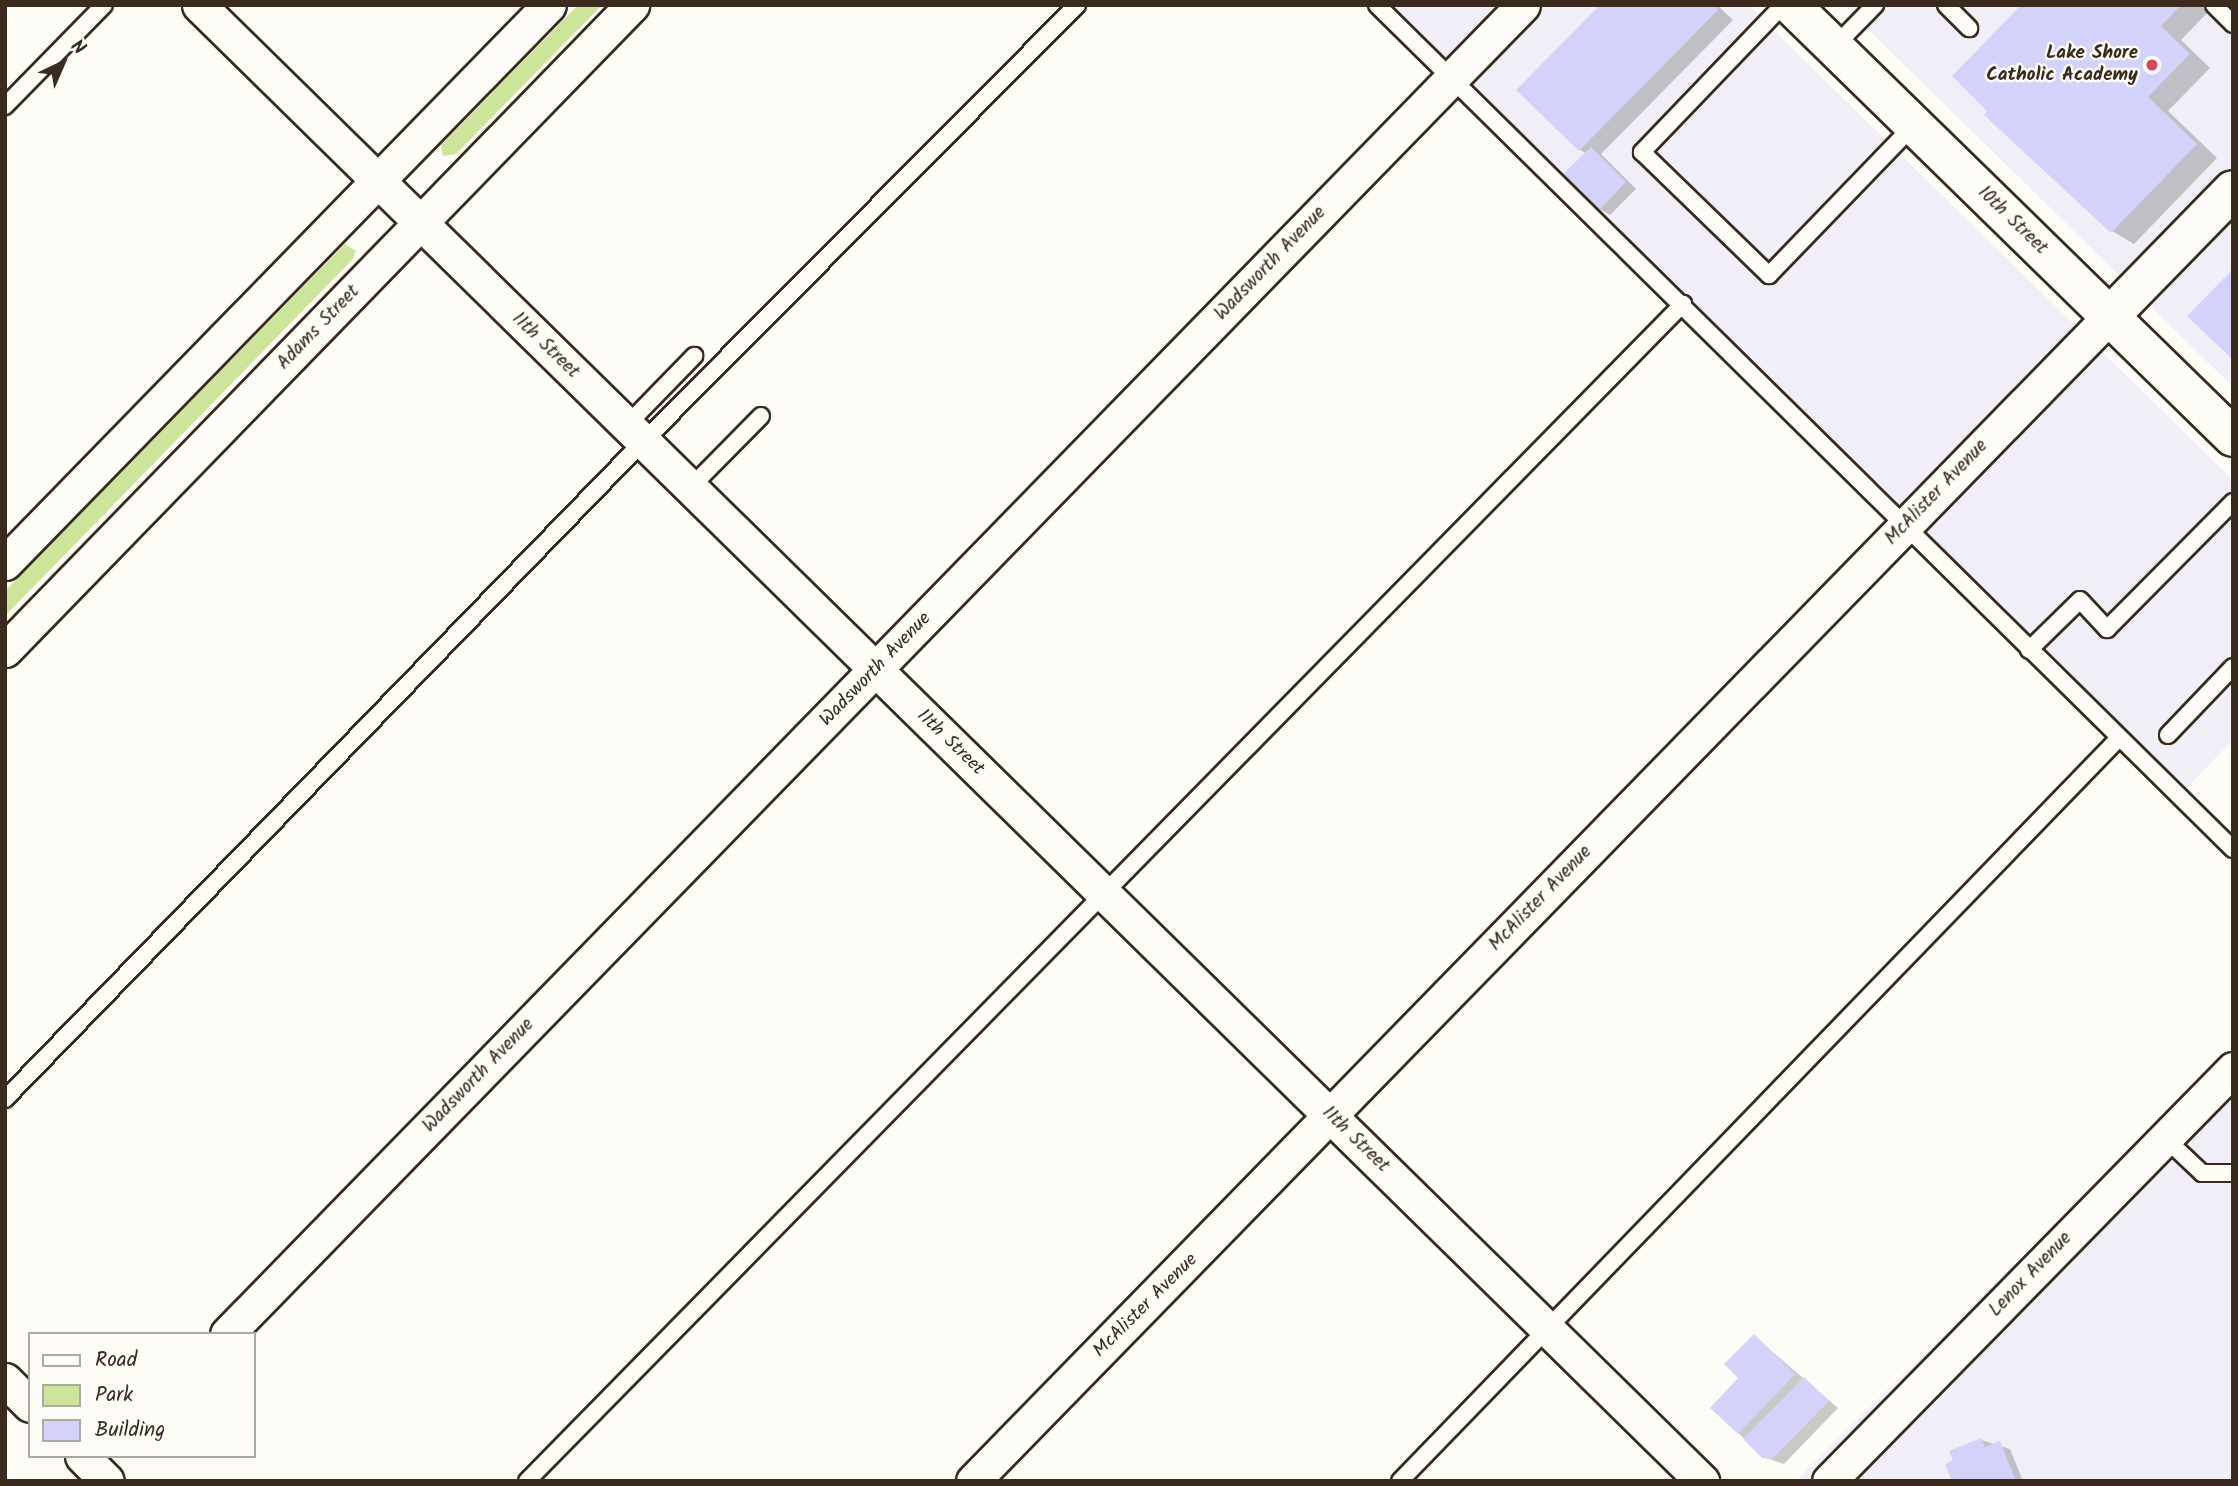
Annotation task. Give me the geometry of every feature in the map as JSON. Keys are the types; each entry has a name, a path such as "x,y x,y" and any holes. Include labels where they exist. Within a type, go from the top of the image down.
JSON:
{"street":[{"name":"11th Street","path":"199,5 1702,1481"},
{"path":"5,564 549,5"},
{"name":"Adams Street","path":"5,650 632,5"},
{"name":"Wadsworth Avenue","path":"229,1332 1523,5"},
{"name":"10th Street","path":"1791,5 2233,437"},
{"path":"2109,317 2233,190"},
{"name":"McAlister Avenue","path":"973,1481 2109,317"},
{"name":"Lenox Avenue","path":"1829,1481 2233,1069"},
{"path":"5,1380 28,1403"}],"lane":[{"path":"5,106 104,5"},
{"path":"5,1099 635,434 1076,5"},
{"path":"1377,5 1683,304 2118,739 2233,849"},
{"path":"1783,5 1642,152 1769,275 1914,125"},
{"path":"1834,47 1874,5"},
{"path":"1946,5 1969,28"},
{"path":"2214,5 2233,24"},
{"path":"527,1481 1102,892 1683,304"},
{"path":"635,434 695,356"},
{"path":"690,488 761,415"},
{"path":"2029,650 2080,600 2107,629 2233,502"},
{"path":"2168,735 2233,667"},
{"path":"1401,1481 1550,1331 2118,739"},
{"path":"2165,1138 2202,1173 2233,1173"}],"shaded area":[{"path":"1367,5 1748,5 2233,480 2233,740 2181,794"},
{"path":"1843,5 2219,5 2233,19 2233,387"},
{"path":"2233,1047 2233,1481 1796,1481"}],"green space":[{"path":"578,5 602,5 456,154 443,156 441,145"},
{"path":"345,244 356,251 353,259 5,616 5,591"}],"building":[{"path":"1600,5 1713,5 1718,10 1579,151 1516,90"},
{"path":"2021,5 2181,5 2161,26 2190,54 2148,97 2197,144 2111,233 1984,115 1987,111 1952,76"},
{"path":"1591,147 1626,182 1599,210 1563,174"},
{"path":"2233,269 2233,360 2187,316"},
{"path":"1754,1334 1795,1374 1738,1434 1710,1408 1738,1378 1724,1364"},
{"path":"1804,1377 1829,1401 1772,1459 1762,1458 1743,1439"},
{"path":"1981,1438 1985,1447 2000,1441 2016,1481 1952,1481 1945,1464 1953,1460 1949,1451"}],"place":[{"name":"Lake Shore Catholic Academy","path":"2152,65"}]}
